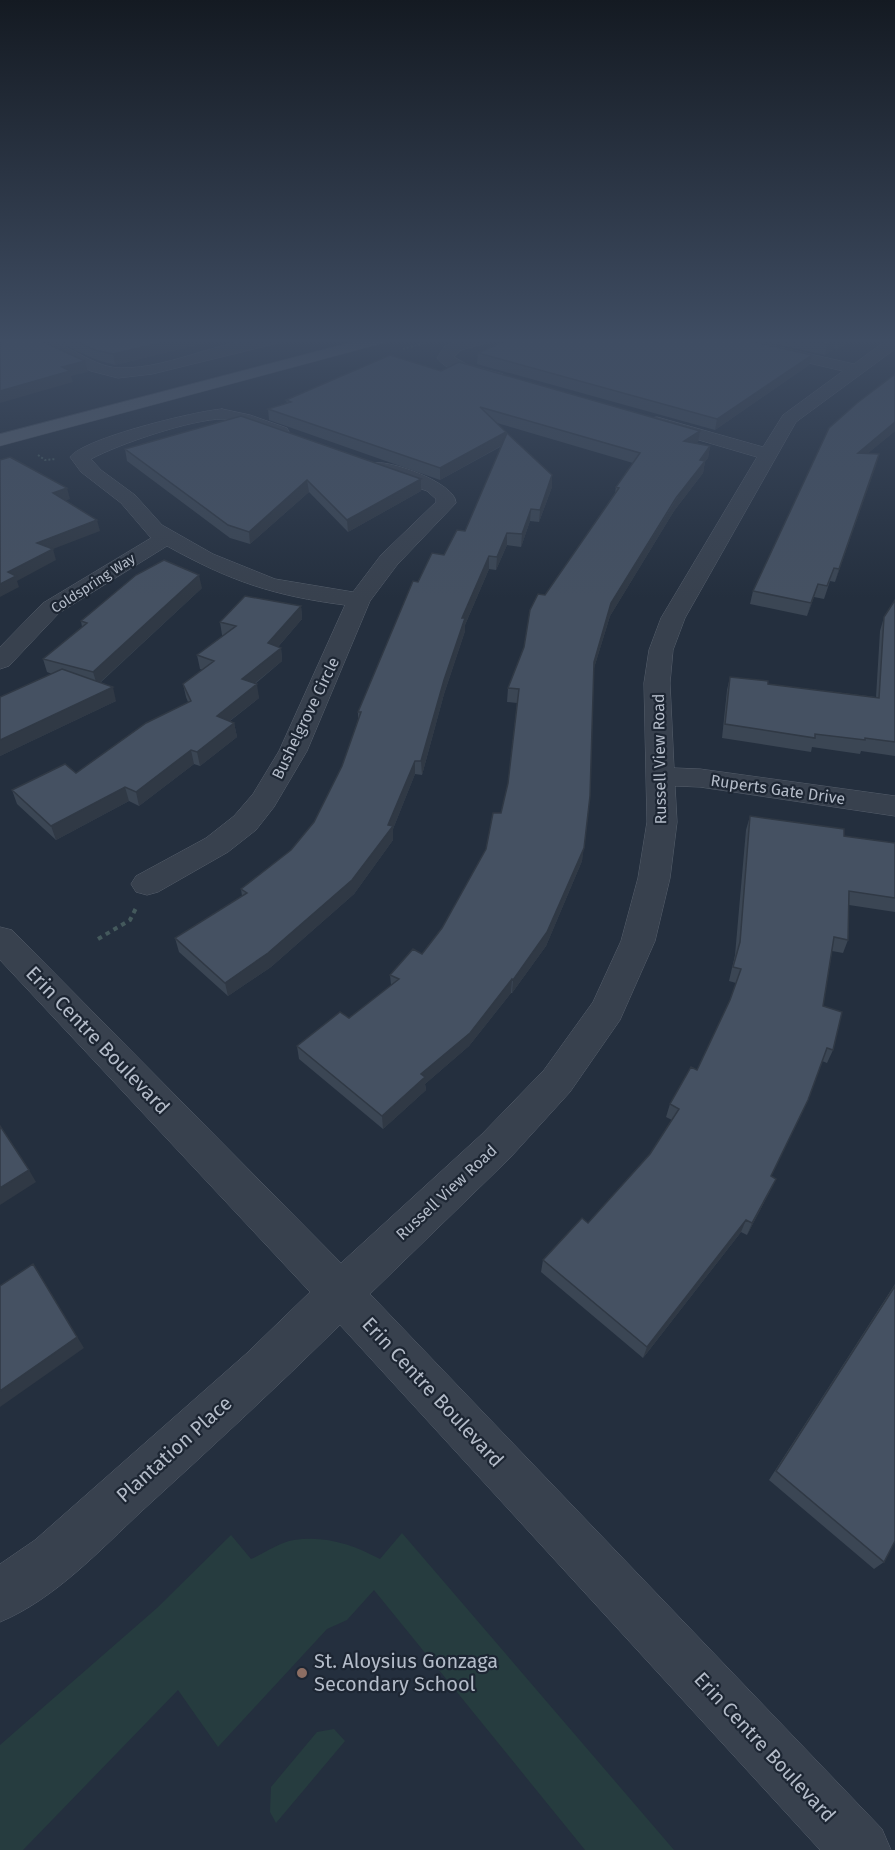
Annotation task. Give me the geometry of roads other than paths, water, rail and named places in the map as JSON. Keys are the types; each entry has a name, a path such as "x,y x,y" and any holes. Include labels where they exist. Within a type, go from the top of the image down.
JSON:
{"main road":[{"path":"0,440 55,425"}],"street":[{"path":"175,425 98,447 80,457 85,465 129,500 155,531 166,538 231,571 265,584 295,592 359,600"},
{"path":"260,425 302,440"},
{"path":"666,425 768,454"},
{"name":"Russell View Road","path":"340,1293 496,1146 557,1081 607,1010 638,941 654,878 662,822 657,683 661,650 673,618 686,593 785,425"},
{"name":"Bushelgrove Circle","path":"147,884 217,845 245,823 264,800 293,751 359,600 389,560 446,503 446,497 434,487 357,459"},
{"name":"Coldspring Way","path":"0,661 51,608 100,576 166,538"},
{"name":"Ruperts Gate Drive","path":"660,776 700,778 895,806"},
{"name":"Erin Centre Boulevard","path":"0,939 340,1293 861,1850"},
{"name":"Plantation Place","path":"0,1596 53,1558 263,1369 340,1293"}],"place":[{"name":"St. Aloysius Gonzaga Secondary School","path":"302,1673"}]}
